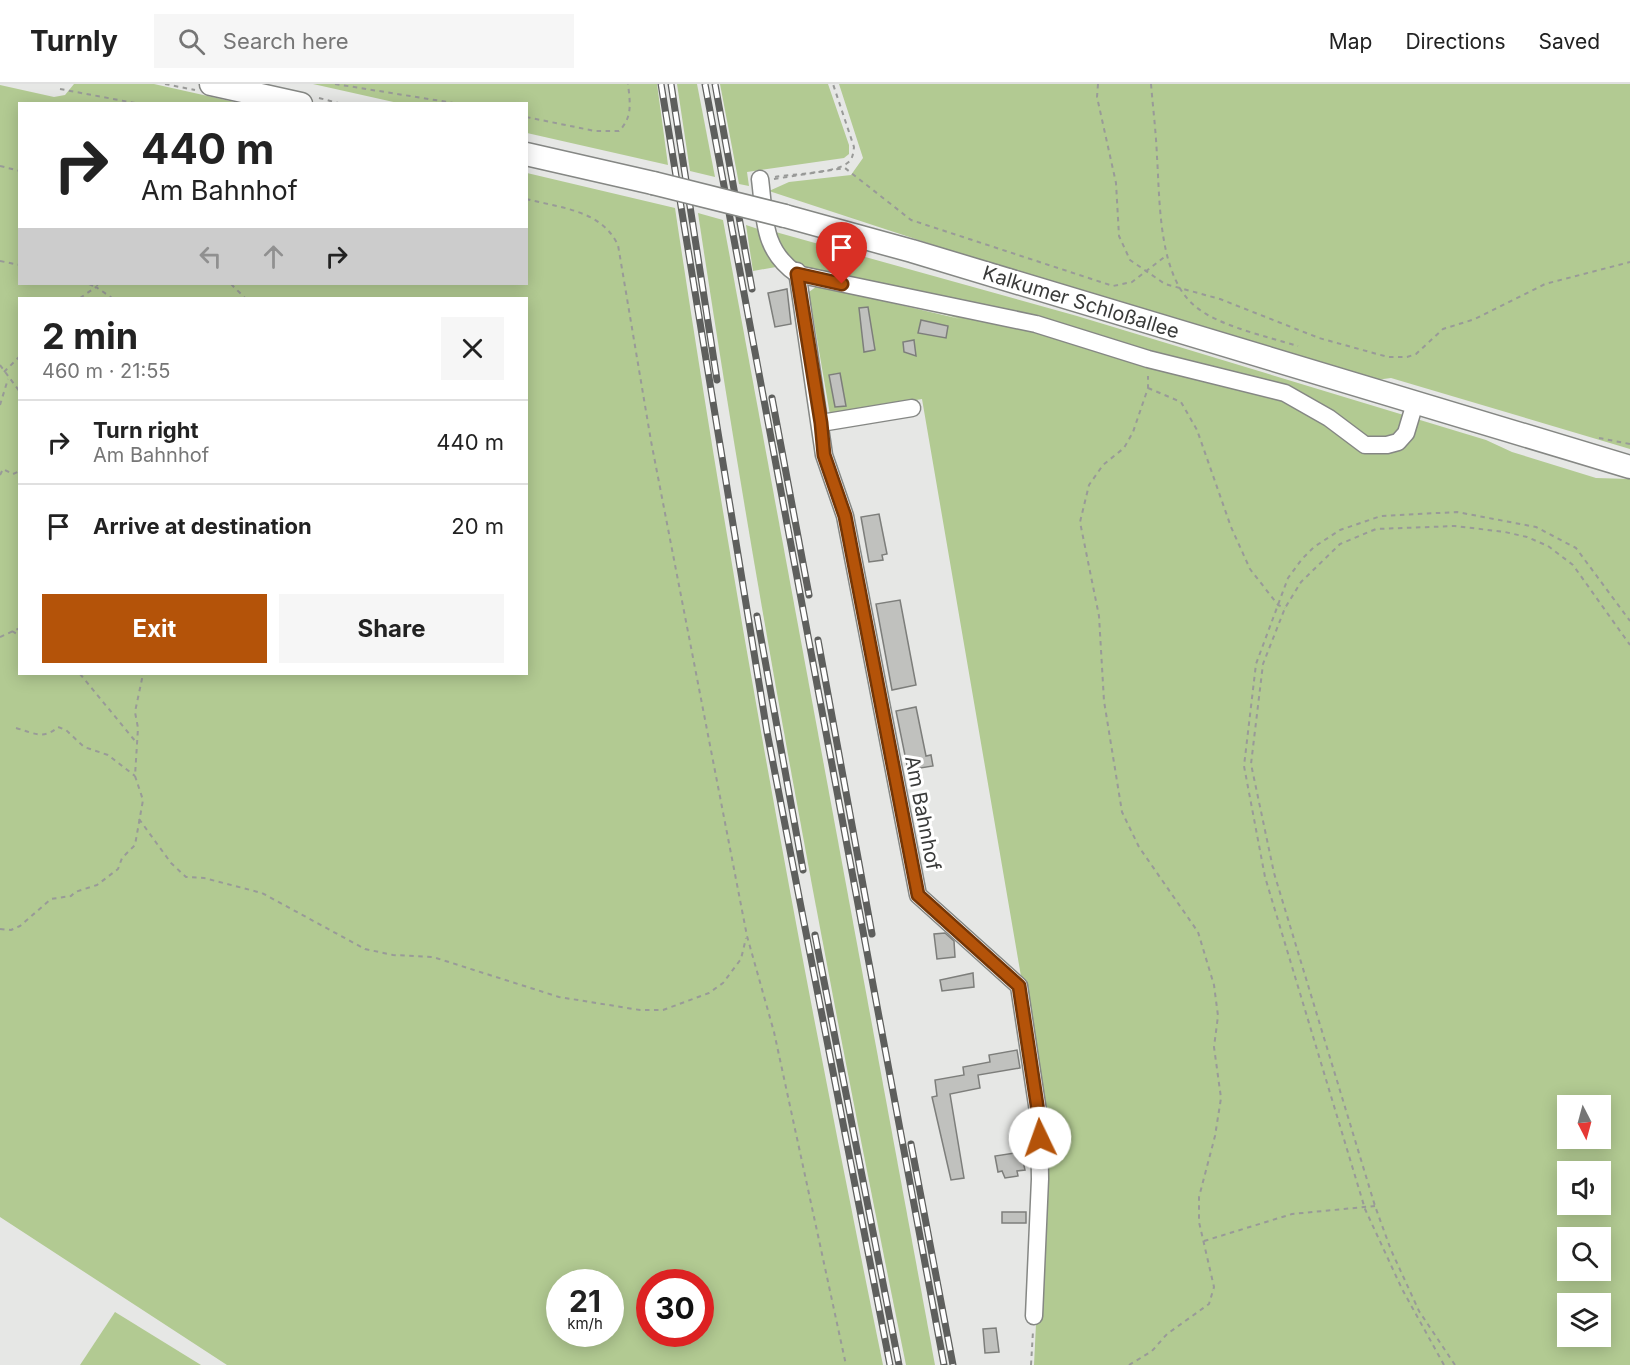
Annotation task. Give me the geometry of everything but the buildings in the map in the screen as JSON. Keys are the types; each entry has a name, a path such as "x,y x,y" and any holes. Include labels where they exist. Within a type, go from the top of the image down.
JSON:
{"main road":[{"path":"211,84 292,102"},
{"name":"Kalkumer Schloßallee","path":"528,154 653,183 891,244 1630,467"}],"street":[{"path":"762,180 768,236 780,262 797,273 1036,324 1148,359 1285,393 1329,418 1365,445 1388,446 1398,442 1406,433 1415,403"},
{"name":"Am Bahnhof","path":"797,273 824,455 845,516 918,895 1019,986 1039,1118 1040,1179 1034,1316"},
{"path":"821,423 912,408"}],"path":[{"path":"335,84 448,102"},
{"path":"528,117 596,131 618,131 626,124 629,115 628,84"},
{"path":"762,180 834,168 846,164 853,157 854,147 833,84"},
{"path":"1098,84 1097,97 1116,183 1119,236 1130,260 1147,273 1179,289 1220,299 1319,338 1368,353 1388,357 1407,357 1416,354 1443,329 1475,319 1545,284 1630,262"},
{"path":"1151,84 1158,188 1167,255 1179,289 1194,306 1209,315 1305,349"},
{"path":"60,88 130,102"},
{"path":"0,166 18,170"},
{"path":"762,180 845,168 911,220 1098,283 1117,286 1147,273 1167,255"},
{"path":"528,200 588,215 603,223 618,245 651,441 747,936 774,1032 846,1365"},
{"path":"0,261 18,265"},
{"path":"91,285 111,297"},
{"path":"232,285 244,297"},
{"path":"82,297 96,287"},
{"path":"4,372 18,358"},
{"path":"1129,1365 1152,1350 1167,1334 1209,1304 1214,1287 1199,1222 1199,1197 1215,1136 1221,1098 1214,1047 1218,1016 1214,985 1198,932 1139,847 1122,812 1104,701 1100,616 1080,522 1089,485 1104,465 1124,448 1148,388 1148,359"},
{"path":"0,365 18,390"},
{"path":"0,405 8,378"},
{"path":"1148,388 1181,402 1197,430 1231,527 1250,568 1278,605 1285,608"},
{"path":"0,475 3,469 13,474 18,472"},
{"path":"1444,1365 1402,1289 1365,1209 1265,877 1244,766 1256,664 1288,578 1302,559 1340,530 1381,516 1457,512 1536,527 1576,548 1630,621"},
{"path":"1455,1365 1419,1311 1390,1250 1274,873 1251,764 1263,664 1285,608 1301,582 1340,544 1376,530 1455,526 1505,532 1527,537 1548,546 1573,565 1630,645"},
{"path":"0,638 18,628"},
{"path":"12,630 18,634"},
{"path":"81,675 136,742"},
{"path":"0,929 11,930 20,926 51,898 71,896 110,876 135,845 143,800 135,776 138,728 135,712 143,675"},
{"path":"16,728 42,736 51,734 58,726 66,730 84,747 108,755 135,776"},
{"path":"139,819 171,863 186,877 204,878 262,893 365,949 393,955 433,957 559,997 640,1010 663,1010 709,993 723,983 741,959 747,936"},
{"path":"1204,1241 1292,1214 1365,1209 1375,1206"},
{"path":"1031,1365 1034,1316"}],"green space":[{"path":"74,84 154,84 235,102 18,102 18,285 528,285 528,173 675,208 745,643 771,788 825,1077 883,1365 227,1365 0,1217 0,85 54,97 65,95"},
{"path":"313,84 657,84 668,165 528,133 528,102 394,102"},
{"path":"677,84 697,84 715,177 690,171"},
{"path":"720,84 828,84 849,145 849,154 844,158 747,172 749,186 739,184"},
{"path":"839,84 1630,84 1630,449 1391,378 1376,380 1141,313 769,191 789,182 851,175 863,158"},
{"path":"698,213 723,220 935,1365 906,1365 794,790 720,358"},
{"path":"746,225 761,230 776,267 753,271"},
{"path":"772,231 1077,316 1486,440 1512,452 1596,478 1630,479 1630,1365 1034,1365 1043,1180 1023,988 922,399 830,415 809,292 817,286 824,287 960,319 797,271"},
{"path":"115,1312 201,1365 80,1365"}],"railway":[{"path":"661,84 767,732 890,1365"},
{"path":"671,84 717,380"},
{"path":"705,84 944,1365"},
{"path":"715,84 752,289"},
{"path":"772,398 809,595"},
{"path":"757,616 803,870"},
{"path":"818,640 872,934"},
{"path":"815,935 899,1365"},
{"path":"911,1144 953,1365"}],"route":[{"path":"842,284 797,274 824,455 845,516 918,895 1019,986 1040,1138"}]}
